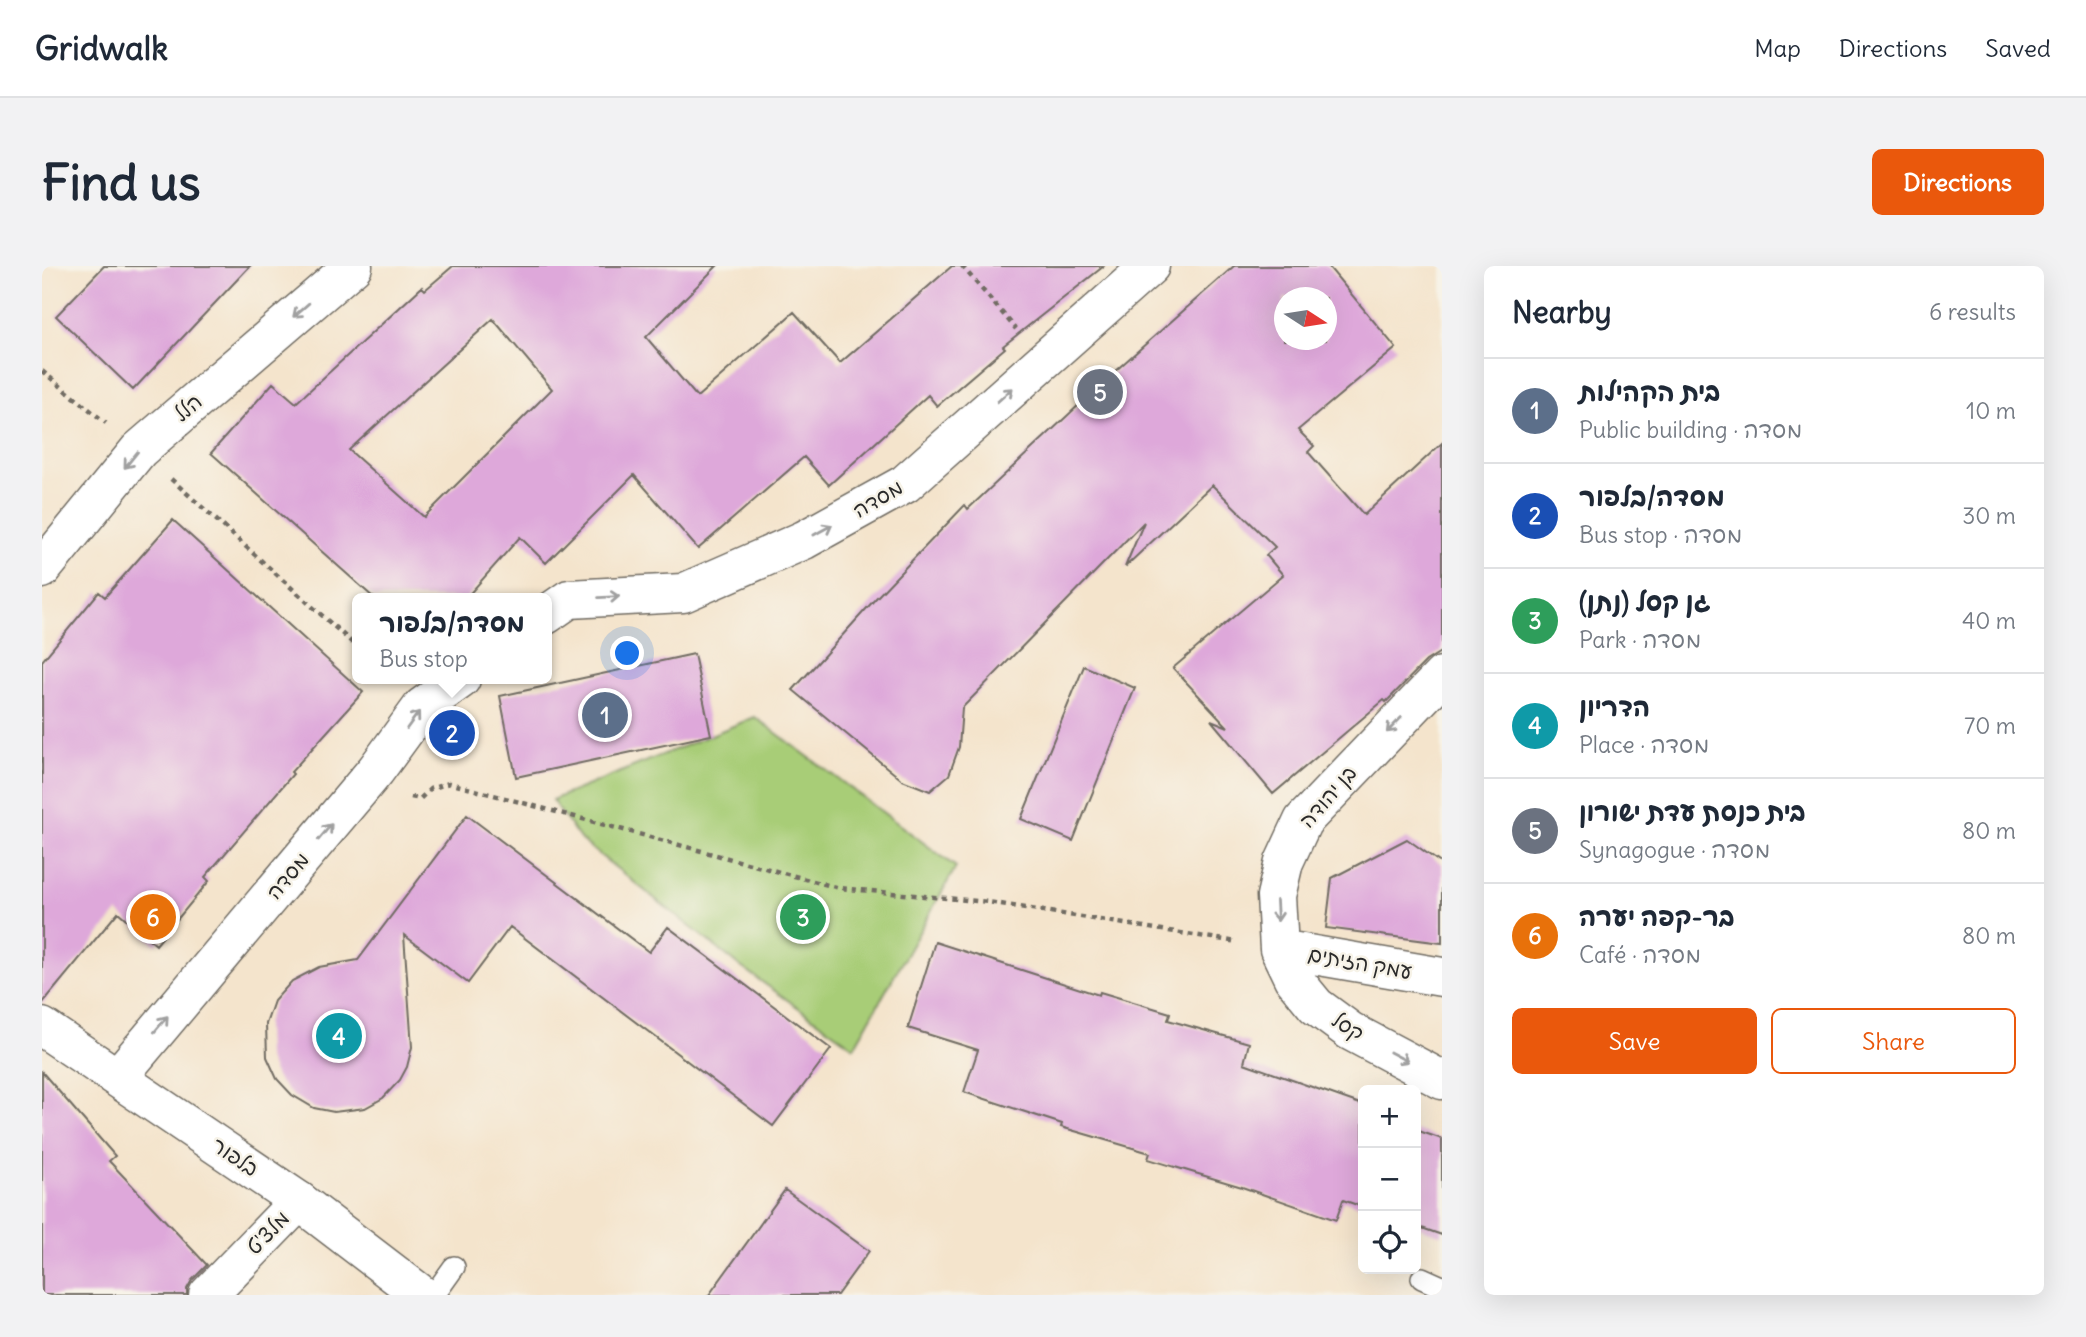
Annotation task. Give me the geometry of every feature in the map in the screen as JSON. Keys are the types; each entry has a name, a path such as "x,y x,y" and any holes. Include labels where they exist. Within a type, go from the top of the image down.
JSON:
{"street":[{"name":"הלל","path":"42,569 139,450 353,266"},
{"name":"מסדה","path":"552,611 569,599 683,593 804,540 905,484 1150,266"},
{"name":"בן יהודה","path":"1279,949 1276,896 1284,862 1303,821 1442,676"},
{"name":"מסדה","path":"118,1077 369,779 422,707 454,684"},
{"name":"עמק הזיתים","path":"1279,949 1442,977"},
{"name":"קסל","path":"1279,949 1293,978 1316,1006 1350,1031 1442,1080"},
{"name":"בלפור","path":"42,1027 299,1201 422,1295"},
{"name":"מלצ'ט","path":"208,1295 299,1201"}],"lane":[{"path":"434,1295 454,1267"}],"path":[{"path":"962,266 1044,361"},
{"path":"42,371 139,450 352,643"},
{"path":"449,783 839,888 988,902 1279,949"}],"green space":[{"path":"755,717 956,867 854,1047 741,967 581,840 552,800"}],"building":[{"path":"104,266 250,266 133,390 56,316"},
{"path":"453,266 717,266 646,337 697,397 794,312 840,363 952,266 1104,266 1003,346 1005,348 937,406 928,395 829,485 804,457 698,549 634,475 546,563 520,537 470,593 368,593 211,453 273,383 296,403 422,287 425,290","holes":["493,319 552,389 424,517 349,450"]},
{"path":"1234,266 1328,266 1396,348 1298,430 1314,446 1308,452 1364,515 1442,443 1442,651 1426,661 1386,702 1384,700 1273,794 1211,720 1228,727 1173,668 1283,575 1266,555 1275,547 1212,485 1125,567 1144,522 962,708 959,747 949,775 930,791 902,780 793,690 965,505 968,509 1114,372"},
{"path":"173,520 363,692 291,772 293,774 205,877 209,881 156,945 118,912 42,1004 42,661 99,592 105,597"},
{"path":"694,654 711,735 516,777 500,696"},
{"path":"1084,666 1135,688 1073,841 1021,819"},
{"path":"467,815 649,952 668,927 831,1049 773,1126 510,927 468,983 404,935 412,1047 407,1067 400,1080 383,1098 365,1108 334,1112 314,1108 292,1095 277,1079 267,1057 266,1024 274,1001 292,981 319,967 358,960"},
{"path":"1407,839 1442,864 1442,943 1326,928 1332,878"},
{"path":"935,942 1099,995 1100,992 1170,1013 1168,1020 1249,1043 1244,1063 1358,1103 1358,1205 1343,1200 1336,1220 1242,1187 1148,1159 1150,1153 1061,1127 1062,1124 964,1092 978,1050 908,1028"},
{"path":"42,1072 115,1156 109,1161 207,1265 192,1280 187,1295 42,1295"},
{"path":"1421,1132 1442,1139 1442,1235 1421,1228"},
{"path":"785,1190 869,1251 837,1295 709,1295"}],"place":[{"name":"בית כנסת עדת ישורון","path":"1100,392"},
{"name":"בית הקהילות","path":"605,715"},
{"name":"מסדה/בלפור","path":"452,733"},
{"name":"בר-קפה יערה","path":"153,917"},
{"name":"גן קסל (נתן)","path":"803,917"},
{"name":"הדריון","path":"339,1036"}]}
